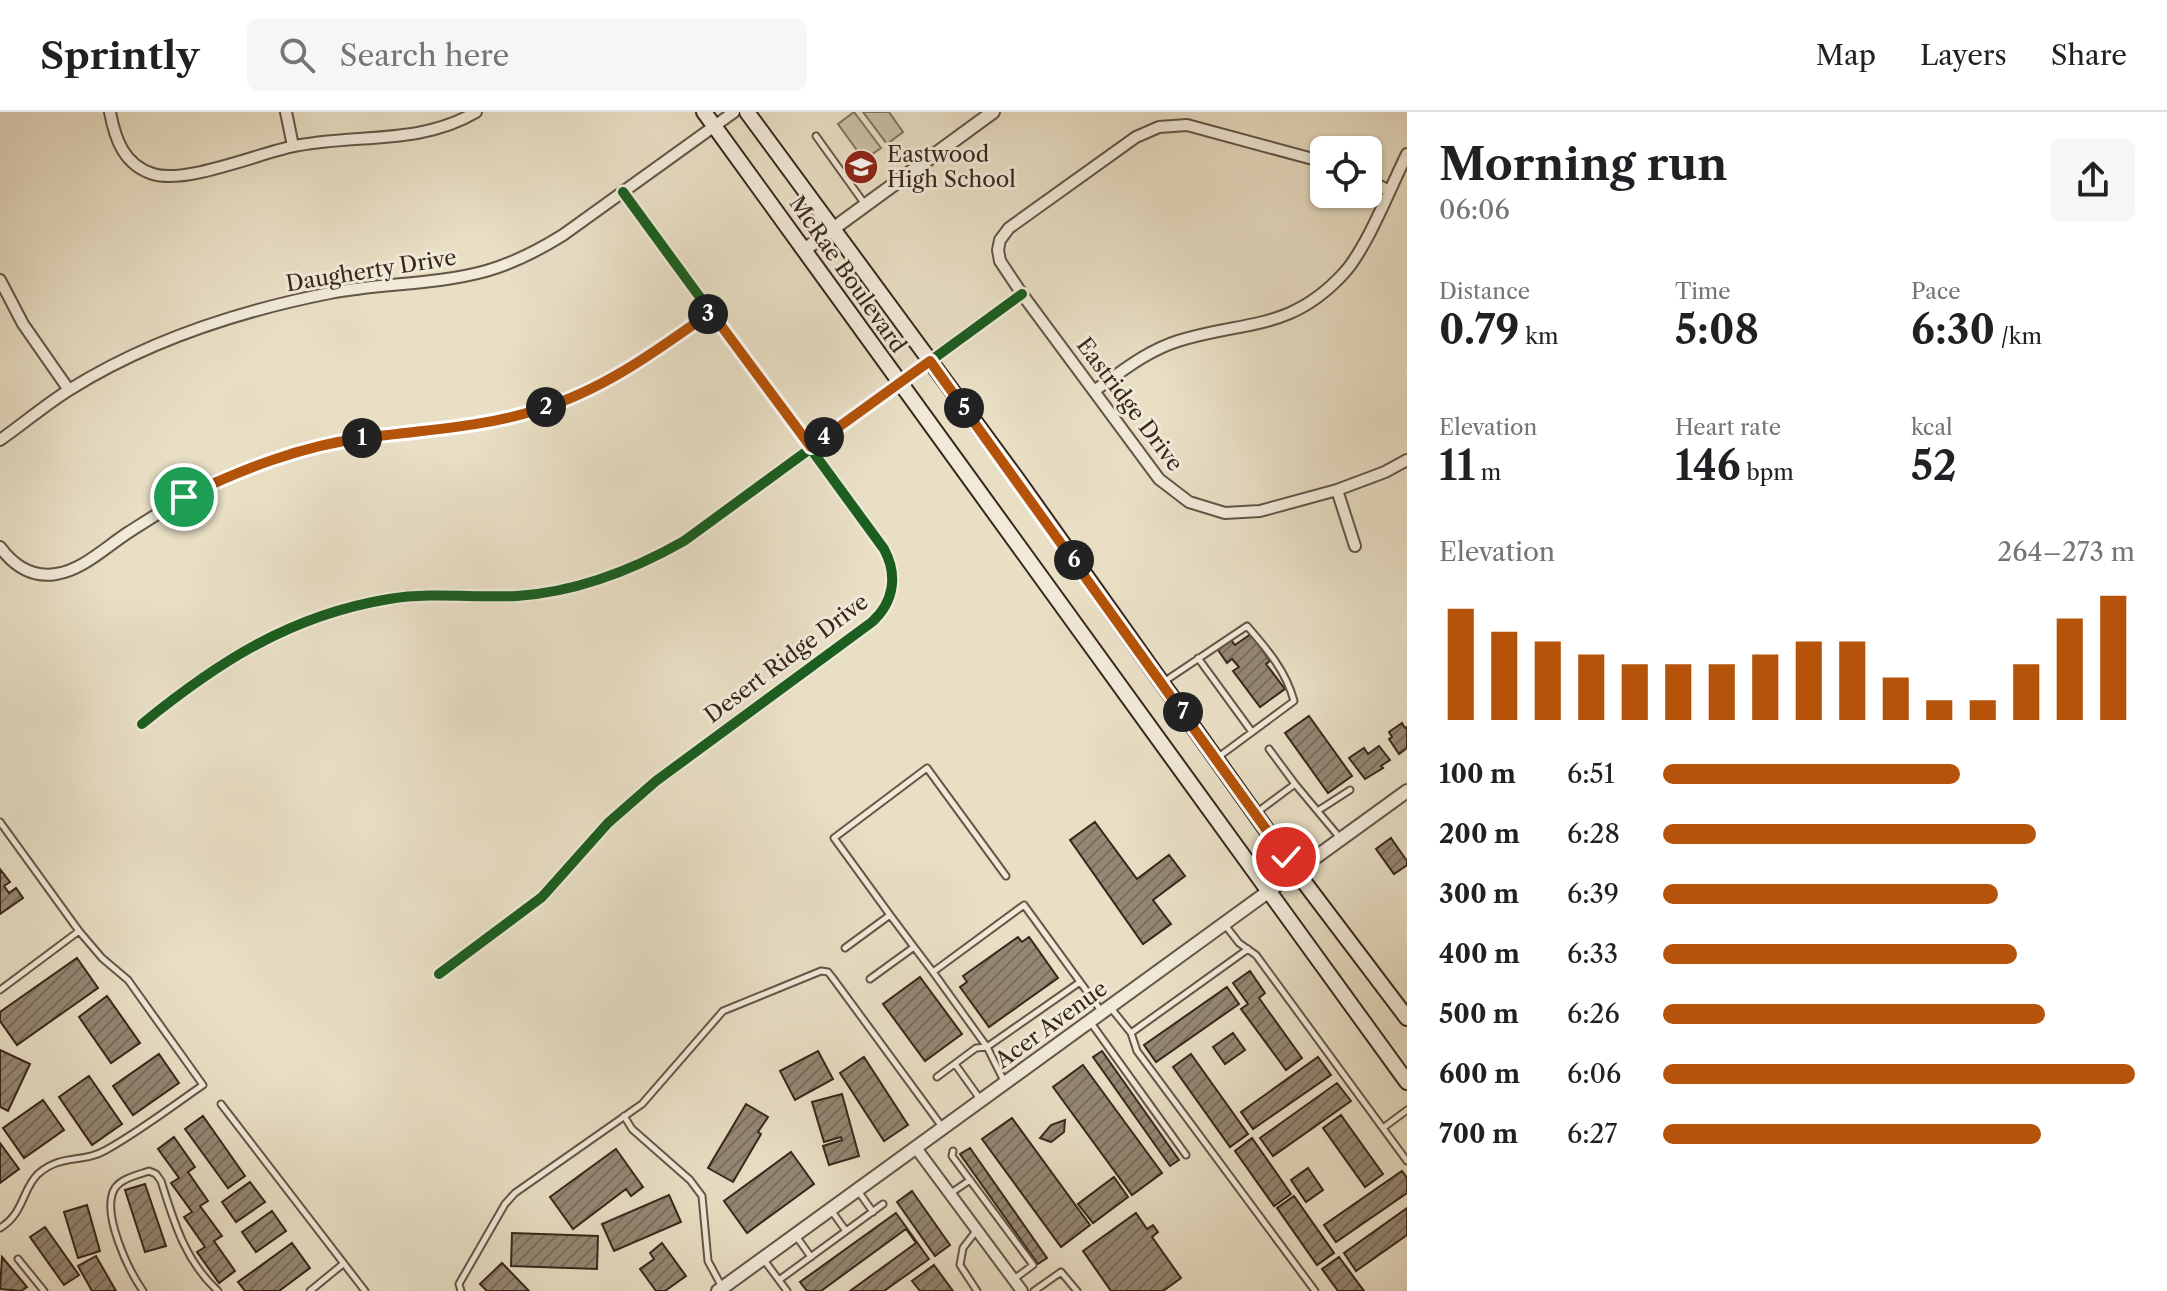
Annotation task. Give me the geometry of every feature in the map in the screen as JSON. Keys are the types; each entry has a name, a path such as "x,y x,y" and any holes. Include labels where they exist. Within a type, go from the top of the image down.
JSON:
{"main road":[{"name":"McRae Boulevard","path":"704,112 1407,1082"},
{"name":"McRae Boulevard","path":"747,112 930,361 1295,870 1407,1018"}],"street":[{"path":"110,112 114,133 126,156 148,173 179,177 293,146 412,135 447,126 476,112"},
{"path":"286,112 293,146"},
{"name":"Daugherty Drive","path":"0,440 69,390 152,348 251,311 362,287 463,276 506,264 563,235 734,112"},
{"path":"804,250 993,112"},
{"name":"Eastridge Drive","path":"1310,158 1187,125 1151,130 1136,137 1005,232 998,250 1000,261 1159,479 1189,502 1225,513 1246,513 1337,490 1407,460"},
{"path":"1094,391 1159,349 1194,337 1270,322 1320,296 1354,260 1407,154"},
{"path":"1382,187 1389,191"},
{"name":"Desert Ridge Drive","path":"439,974 542,897 608,823 656,781 872,622 886,606 893,582 888,557 623,192"},
{"path":"0,280 23,324 69,390"},
{"path":"142,724 243,651 311,618 390,599 431,594 518,596 549,592 618,574 654,558 684,541 1022,294"},
{"path":"0,547 11,561 29,572 42,575 67,572 184,497 270,460 324,445 458,428 548,407 628,369 711,312"},
{"path":"1337,490 1355,546"},
{"name":"Acer Avenue","path":"720,1289 1295,870 1405,797"},
{"path":"916,1148 1018,1288"}],"lane":[{"path":"816,136 866,206"},
{"path":"1162,683 1247,626 1275,658 1290,684 1294,701 1216,758"},
{"path":"1198,658 1252,732"},
{"path":"1269,749 1340,838"},
{"path":"1005,1082 987,1047 834,838 927,768 1006,876"},
{"path":"1255,813 1295,784"},
{"path":"1319,810 1350,790"},
{"path":"0,822 79,931 102,958 128,980 203,1085 104,1152 80,1159 61,1159 36,1175 19,1210 0,1228"},
{"path":"933,972 1024,905 1080,982 1131,1033 1137,1051 1315,1291"},
{"path":"845,948 890,915"},
{"path":"1224,923 1239,943 1256,955 1407,1161"},
{"path":"0,990 79,931"},
{"path":"870,979 914,947"},
{"path":"1131,1033 1248,949"},
{"path":"461,1291 459,1284 505,1204 515,1193 642,1104 723,1011 821,971 828,972 832,977 943,1128"},
{"path":"937,1077 976,1048 987,1047 1080,982"},
{"path":"1089,1021 1186,1155"},
{"path":"955,1064 981,1100"},
{"path":"221,1104 365,1291"},
{"path":"1383,1128 1407,1110"},
{"path":"624,1116 632,1129 690,1180 702,1196 708,1261 720,1289"},
{"path":"953,1151 952,1156 1033,1265 1018,1288"},
{"path":"143,1291 127,1265 116,1238 112,1198 124,1180 149,1171 161,1181 186,1252 218,1291"},
{"path":"950,1194 970,1180"},
{"path":"857,1190 873,1212"},
{"path":"779,1280 883,1204"},
{"path":"830,1210 846,1231"},
{"path":"977,1230 963,1248 960,1265 977,1291"},
{"path":"795,1235 811,1257"},
{"path":"763,1258 787,1291"},
{"path":"18,1259 44,1291"},
{"path":"310,1291 343,1264"},
{"path":"1034,1291 1061,1272 1077,1291"}],"shaded area":[{"path":"854,112 881,148 864,160 838,124"},
{"path":"863,112 889,112 903,132 887,144"}],"building":[{"path":"1251,634 1270,661 1266,664 1285,689 1260,707 1233,671 1239,667 1232,659 1227,663 1218,650 1231,640 1235,645"},
{"path":"1309,716 1352,776 1328,793 1285,733"},
{"path":"1402,723 1407,727 1407,748 1399,754 1389,739 1392,737 1389,732"},
{"path":"1379,746 1390,760 1365,779 1349,758 1364,748 1368,754"},
{"path":"1095,822 1137,879 1169,855 1185,876 1153,900 1171,924 1143,944 1070,840"},
{"path":"1391,838 1407,861 1407,865 1394,874 1376,849"},
{"path":"0,869 10,882 4,886 9,893 16,888 23,898 0,914"},
{"path":"1018,937 1022,942 1029,937 1058,978 989,1027 960,987 967,982 963,976"},
{"path":"77,958 98,988 17,1045 0,1021 0,1012"},
{"path":"1250,971 1265,993 1259,998 1302,1058 1286,1070 1241,1009 1248,1004 1233,983"},
{"path":"920,977 962,1034 925,1061 883,1004"},
{"path":"1227,987 1239,1004 1156,1062 1144,1045"},
{"path":"107,996 140,1043 111,1063 79,1017"},
{"path":"1233,1033 1245,1050 1225,1064 1213,1047"},
{"path":"0,1050 30,1064 8,1111 0,1107"},
{"path":"818,1051 833,1079 795,1100 780,1071"},
{"path":"1102,1051 1179,1160 1170,1166 1093,1057"},
{"path":"159,1054 179,1083 133,1115 113,1086"},
{"path":"1191,1054 1248,1134 1230,1147 1173,1067"},
{"path":"864,1057 908,1125 884,1141 840,1073"},
{"path":"1318,1057 1331,1075 1253,1129 1241,1112"},
{"path":"1083,1065 1162,1173 1132,1195 1053,1087"},
{"path":"89,1076 122,1124 92,1145 59,1097"},
{"path":"1337,1083 1351,1101 1273,1156 1260,1138"},
{"path":"842,1094 859,1156 829,1165 823,1146 842,1140 841,1137 824,1142 812,1102"},
{"path":"43,1100 64,1130 24,1158 3,1128"},
{"path":"746,1104 768,1117 733,1182 708,1168"},
{"path":"1341,1115 1383,1174 1365,1187 1323,1128"},
{"path":"203,1116 245,1176 228,1188 185,1129"},
{"path":"1012,1118 1090,1225 1061,1247 982,1139"},
{"path":"1065,1120 1064,1132 1051,1142 1040,1138 1051,1125"},
{"path":"174,1137 195,1167 188,1172 208,1201 200,1206 222,1236 214,1241 235,1271 219,1283 197,1252 205,1247 184,1217 192,1212 171,1183 179,1178 158,1149"},
{"path":"1252,1138 1291,1194 1274,1206 1235,1151"},
{"path":"0,1143 19,1169 0,1183"},
{"path":"970,1148 1047,1258 1038,1264 960,1154"},
{"path":"616,1149 643,1187 631,1196 626,1189 573,1229 550,1197"},
{"path":"791,1152 814,1184 747,1233 724,1201"},
{"path":"1308,1168 1323,1190 1306,1202 1291,1180"},
{"path":"1402,1171 1407,1178 1407,1193 1336,1242 1324,1225"},
{"path":"1114,1177 1128,1197 1093,1223 1078,1204"},
{"path":"250,1182 265,1202 236,1222 222,1202"},
{"path":"145,1184 166,1246 145,1252 125,1190"},
{"path":"912,1191 950,1245 935,1256 897,1202"},
{"path":"669,1195 681,1222 614,1251 602,1224"},
{"path":"1294,1196 1334,1253 1317,1265 1277,1208"},
{"path":"87,1205 100,1251 78,1258 64,1212"},
{"path":"1407,1208 1407,1235 1356,1271 1344,1253"},
{"path":"272,1211 286,1231 256,1252 242,1232"},
{"path":"896,1213 929,1259 884,1291 850,1291 916,1243 906,1229 821,1291 807,1291 800,1282"},
{"path":"1136,1213 1147,1229 1153,1225 1158,1232 1152,1237 1181,1278 1163,1291 1111,1291 1083,1251"},
{"path":"45,1227 79,1275 64,1285 30,1237"},
{"path":"512,1233 598,1236 597,1269 511,1266"},
{"path":"292,1243 310,1268 279,1291 245,1291 238,1282"},
{"path":"662,1243 686,1276 665,1291 656,1291 640,1269 654,1259 650,1253"},
{"path":"96,1256 116,1291 92,1291 78,1266"},
{"path":"2,1257 27,1287 21,1291 0,1289"},
{"path":"1339,1257 1364,1291 1338,1291 1322,1269"},
{"path":"502,1263 529,1291 487,1291 480,1284"},
{"path":"934,1265 953,1291 920,1291 912,1281"}],"cycle path":[{"path":"439,974 542,897 608,823 656,781 872,622 885,606 892,588 891,569 884,549 623,192"},
{"path":"142,724 170,701 257,644 288,629 353,606 405,597 539,594 604,578 645,561 684,541 1022,294"}],"place":[{"name":"Eastwood High School","path":"861,167"}],"route":[{"path":"184,497 270,460 324,445 490,423 548,407 628,369 711,312 811,447 930,361 1286,857"}]}
